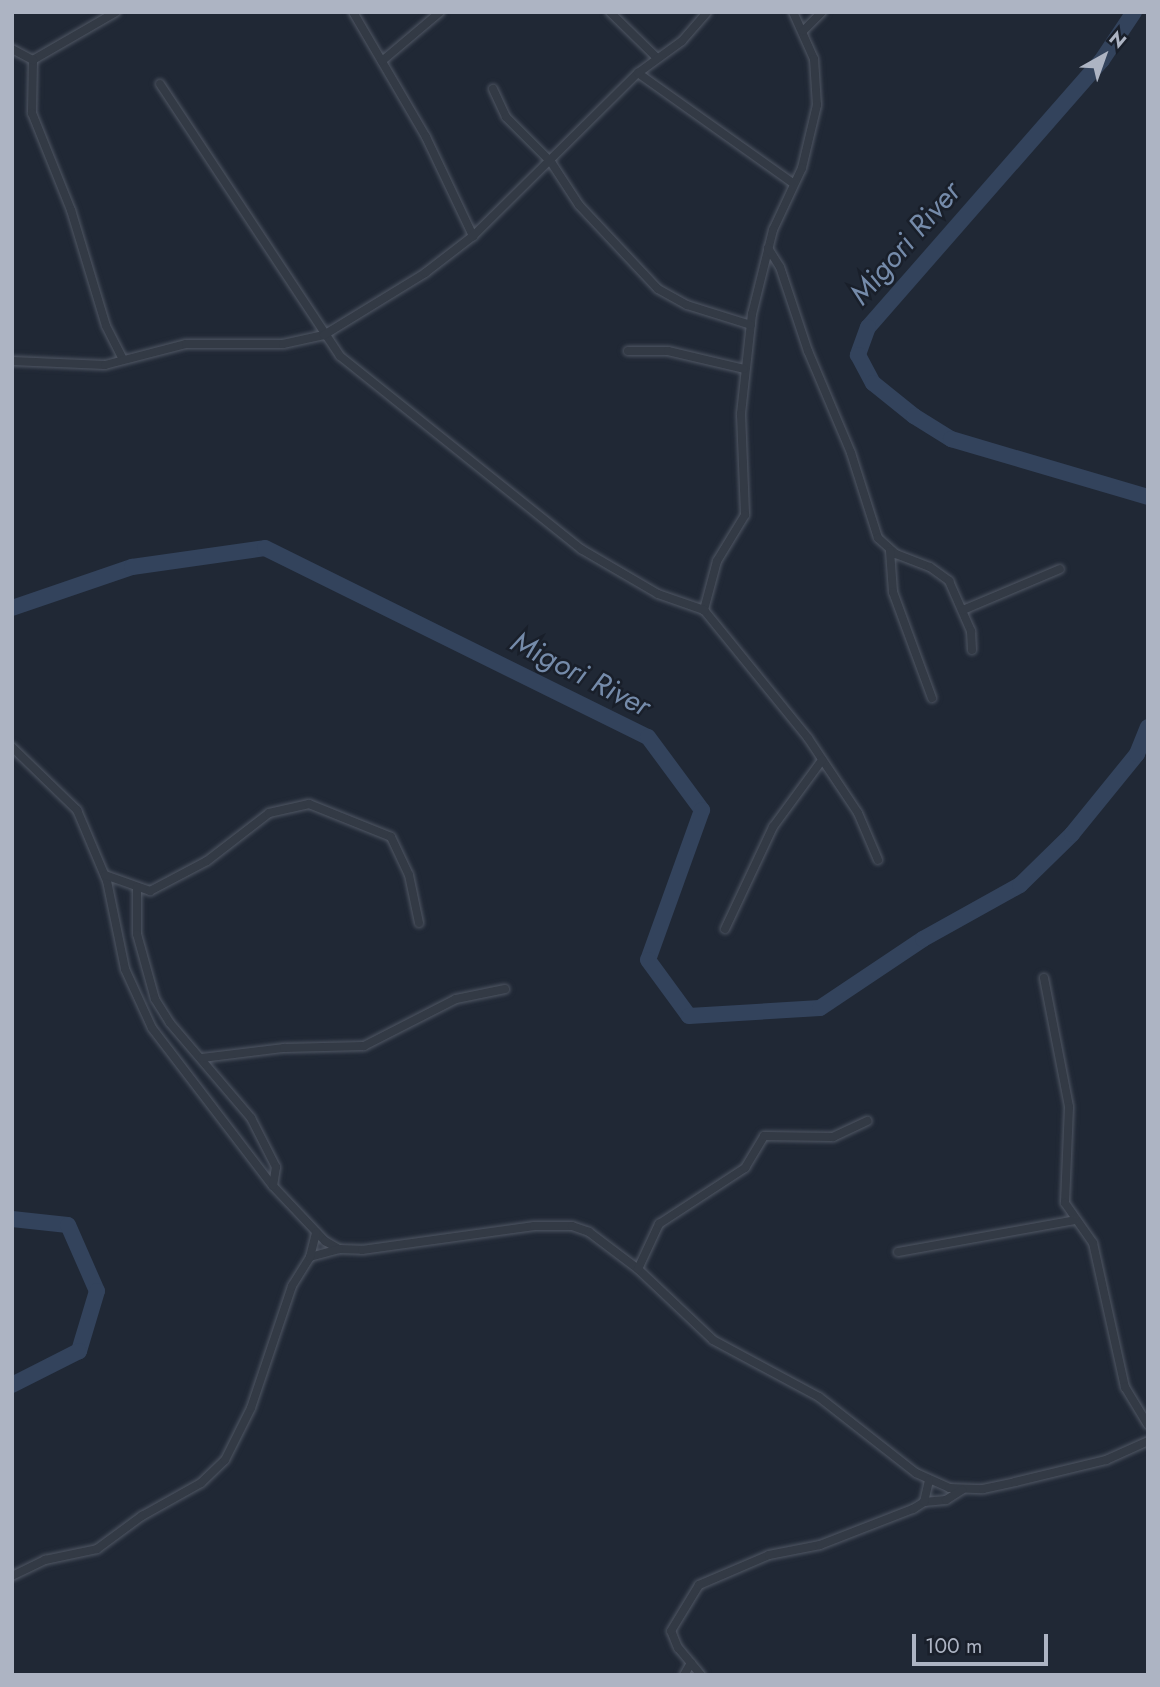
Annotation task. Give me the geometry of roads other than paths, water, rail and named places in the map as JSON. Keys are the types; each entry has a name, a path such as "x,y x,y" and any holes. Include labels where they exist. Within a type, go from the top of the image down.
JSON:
{"street":[{"path":"33,60 116,12"},
{"path":"354,12 426,137 473,236"},
{"path":"382,61 440,12"},
{"path":"610,12 657,58"},
{"path":"12,361 105,365 122,358 186,344 283,344 324,335 425,274 473,236 551,162 638,73 682,41 707,12"},
{"path":"704,610 717,561 747,506 741,429 744,369 751,325 768,248 808,148 818,88 814,59 793,12"},
{"path":"803,32 822,12"},
{"path":"12,49 33,60"},
{"path":"33,60 34,121 71,211 106,326 122,358"},
{"path":"638,73 794,184"},
{"path":"160,84 310,306 333,350 377,389 581,549 658,594 704,610 775,694 822,760 858,813 878,860"},
{"path":"493,89 506,117 551,162 579,205 658,289 688,305 751,325"},
{"path":"768,248 780,267 878,538 890,551 937,570 955,589 973,636 972,650"},
{"path":"628,351 668,351 744,369"},
{"path":"890,551 893,592 932,698"},
{"path":"963,610 1060,569"},
{"path":"12,747 77,810 105,876 125,969 152,1028 272,1186 316,1234 340,1249"},
{"path":"725,929 773,827 822,760"},
{"path":"105,876 150,891 207,861 269,813 309,804 391,837 409,875 419,923"},
{"path":"138,887 137,934 149,984 164,1015 243,1104 276,1167 272,1186"},
{"path":"1044,978 1069,1107 1064,1192 1075,1220 1093,1243 1125,1387 1148,1425"},
{"path":"202,1058 284,1048 364,1046 456,999 505,989"},
{"path":"638,1269 659,1224 745,1168 764,1136 833,1137 867,1121"},
{"path":"898,1252 1075,1220"},
{"path":"310,1257 324,1257 340,1249 377,1249 557,1225 604,1240 638,1269 697,1328 819,1397 929,1481 962,1490"},
{"path":"12,1576 45,1560 97,1549 142,1516 201,1483 225,1460 251,1408 292,1286 310,1257 316,1234"},
{"path":"701,1675 691,1664 671,1630 689,1595 704,1581 779,1552 820,1545 924,1503 950,1498 962,1490 1096,1463 1148,1441"},
{"path":"924,1503 929,1481"},
{"path":"684,1675 691,1664"}],"waterway":[{"name":"Migori River","path":"1134,12 1102,60 868,327 858,355 873,383 914,416 951,439 1148,497"},
{"name":"Migori River","path":"12,608 132,567 265,548 648,737 702,810 648,960 689,1016 820,1008 923,939 1020,885 1072,834 1137,754 1148,727"},
{"name":"Migori River","path":"12,1219 68,1225 97,1291 79,1351 12,1385"}]}
